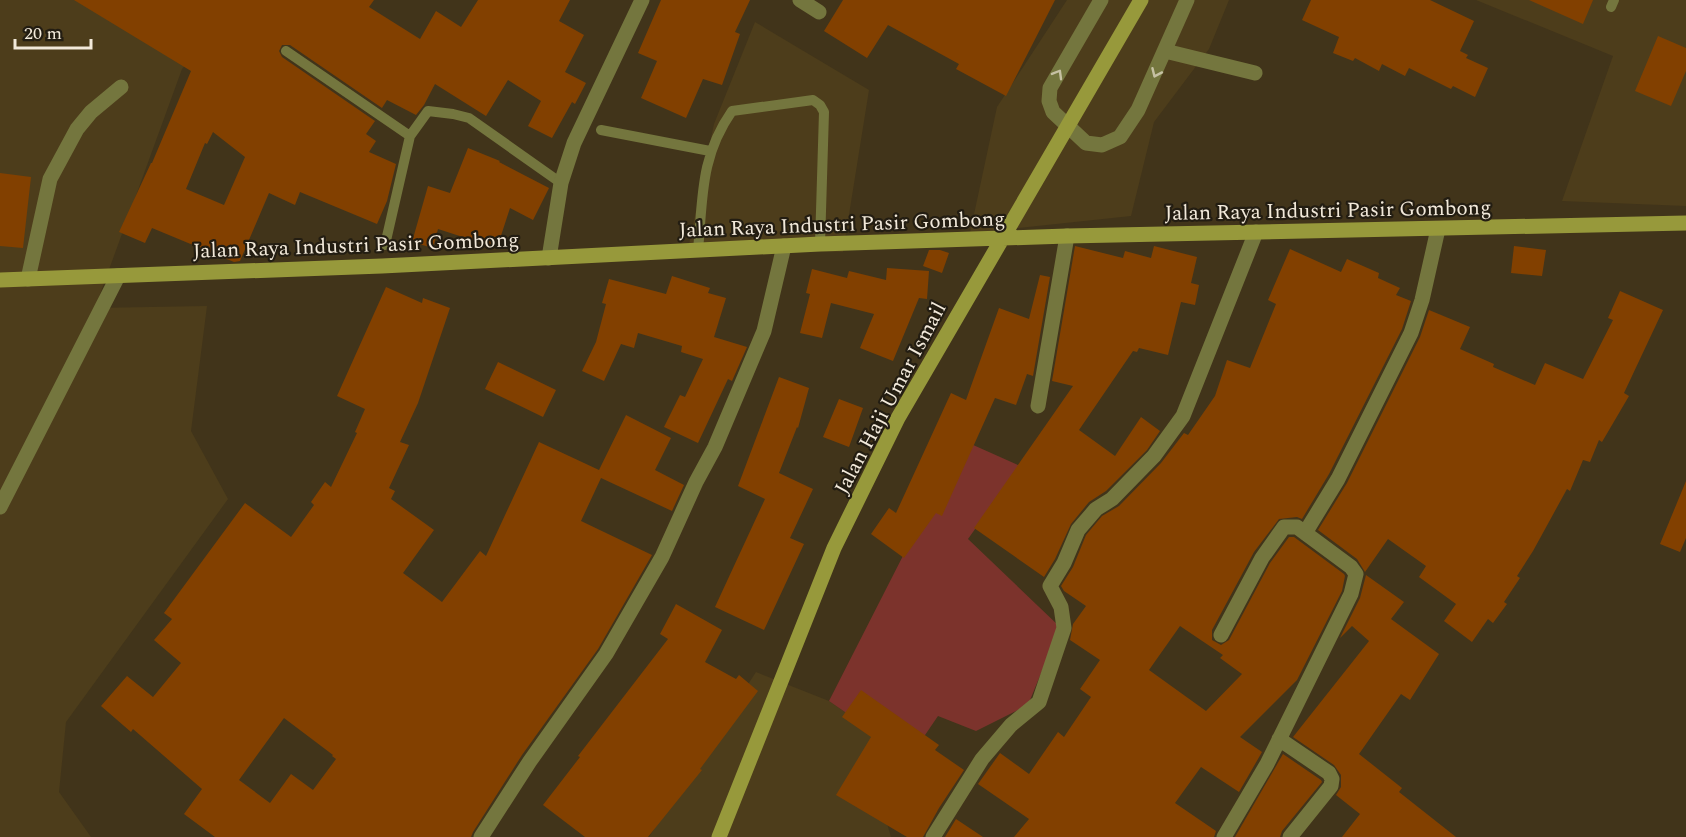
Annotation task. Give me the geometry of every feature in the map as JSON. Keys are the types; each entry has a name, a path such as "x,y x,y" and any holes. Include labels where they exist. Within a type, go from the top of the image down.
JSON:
{"main road":[{"name":"Jalan Haji Umar Ismail","path":"719,837 834,548 898,418 1141,0"},
{"name":"Jalan Raya Industri Pasir Gombong","path":"0,280 549,258 820,244 1067,236 1686,224"}],"street":[{"path":"549,258 561,183 574,143 642,0"},
{"path":"800,0 819,12"},
{"path":"1101,0 1050,88 1049,101 1053,112 1086,142 1102,145 1120,137 1138,110 1187,0"},
{"path":"1165,51 1255,73"},
{"path":"28,279 50,179 77,129 91,112 121,87"},
{"path":"1305,533 1338,479 1411,333 1422,300 1438,229"},
{"path":"933,837 982,759 1011,725 1039,702 1064,628 1061,607 1050,586 1064,563 1078,530 1096,509 1112,499 1154,456 1183,416 1256,232"},
{"path":"1038,406 1067,236"},
{"path":"481,837 530,761 606,654 662,557 696,482 715,447 764,331 784,246"},
{"path":"0,507 118,276"},
{"path":"1221,635 1262,558 1284,527 1290,525 1305,533 1351,567 1356,574 1351,594 1263,772 1224,837"},
{"path":"1279,739 1329,773 1332,779 1331,786 1290,837"}],"lane":[{"path":"286,51 410,136"},
{"path":"698,250 705,168 719,129 732,111 813,100 824,112 820,244"},
{"path":"385,245 410,136 428,111 469,118 561,183"},
{"path":"602,130 710,151"}],"shaded area":[{"path":"0,0 238,0 182,69 95,308 207,306 191,431 228,499 66,722 59,792 91,837 0,837"},
{"path":"1067,0 1229,0 1209,49 1154,122 1131,216 970,233 997,107"},
{"path":"1476,0 1686,0 1686,206 1562,201 1613,56"},
{"path":"755,22 869,90 843,252 688,249 714,124"},
{"path":"962,440 1020,466 968,539 1060,627 1028,705 976,731 938,716 910,757 829,701"},
{"path":"756,672 829,701 910,757 880,800 891,837 649,837"}],"building":[{"path":"74,0 374,0 369,7 420,39 436,11 461,27 478,0 570,0 559,21 584,35 565,72 586,83 575,104 572,102 552,138 528,126 541,101 508,80 486,116 435,84 416,115 387,100 382,108 290,45 282,45 279,51 282,57 375,121 366,134 376,141 369,152 396,164 387,201 377,224 300,192 295,205 269,193 240,261 234,262 152,228 145,243 119,232 152,163 191,71","holes":["213,132 245,157 224,205 186,189 205,143 207,144"]},
{"path":"661,0 750,0 735,32 740,34 722,85 703,79 686,118 641,98 657,61 638,53"},
{"path":"843,0 1055,0 1006,96 956,69 959,64 888,25 867,58 824,31"},
{"path":"1311,0 1430,0 1474,21 1460,51 1468,55 1466,58 1488,68 1475,97 1453,86 1451,89 1409,68 1405,76 1382,64 1379,71 1355,58 1353,61 1333,53 1339,37 1302,20"},
{"path":"1529,0 1593,0 1583,24"},
{"path":"1658,36 1686,48 1686,71 1671,106 1635,91"},
{"path":"468,148 500,161 549,188 533,220 510,208 497,248 438,229 433,248 412,242 428,186 450,193"},
{"path":"0,173 31,177 23,248 0,246"},
{"path":"1075,246 1123,258 1125,251 1151,258 1154,246 1197,257 1191,283 1199,285 1195,305 1181,302 1168,355 1139,348 1137,352 1133,351 1079,430 1115,456 1141,417 1160,431 1147,450 1106,491 1089,502 1071,524 1044,577 974,528 1073,386 1052,381"},
{"path":"1514,246 1546,250 1542,276 1511,273"},
{"path":"1290,249 1341,272 1347,259 1379,273 1378,278 1400,288 1396,295 1411,301 1402,329 1329,474 1302,519 1297,517 1279,519 1254,552 1212,630 1212,640 1221,645 1229,640 1270,563 1289,537 1294,537 1344,574 1342,591 1297,680 1240,737 1262,752 1239,792 1201,767 1175,803 1216,831 1214,837 1014,837 1029,819 978,784 1000,753 1029,774 1058,732 1064,737 1091,697 1080,689 1100,660 1070,640 1073,624 1086,606 1064,591 1061,586 1073,567 1086,535 1102,516 1119,506 1161,463 1184,433 1188,435 1215,396 1227,360 1250,368 1276,304 1268,300","holes":["1180,626 1223,655 1220,658 1242,674 1206,711 1149,670"]},
{"path":"929,250 949,253 942,273 923,266"},
{"path":"887,268 929,271 927,299 919,298 893,361 860,348 874,314 831,303 822,338 800,333 810,294 806,293 812,269 847,278 849,271 886,280"},
{"path":"1040,275 1050,277 1033,376 1027,374 1016,405 995,398 942,516 936,513 904,558 871,534 889,508 896,513 951,393 966,400 999,308 1029,319"},
{"path":"672,276 710,288 708,293 726,298 714,337 747,347 732,381 728,379 698,443 664,427 680,395 685,397 703,359 681,352 682,346 638,333 634,348 621,344 604,381 582,371 596,342 606,304 602,303 609,279 666,294"},
{"path":"386,287 422,303 423,298 450,308 418,403 400,442 409,445 389,488 395,491 391,499 434,530 403,573 442,602 480,551 486,556 539,442 599,470 626,415 671,438 655,470 684,485 672,511 601,478 581,521 652,555 598,649 522,755 471,837 215,837 184,814 202,789 133,729 131,732 101,706 127,676 153,697 181,663 154,640 172,619 164,613 245,503 291,537 314,505 311,502 325,482 331,487 357,433 355,432 365,409 337,396","holes":["284,718 336,759 313,790 291,774 270,803 239,780"]},
{"path":"1620,291 1663,310 1624,393 1629,396 1602,442 1599,440 1590,462 1583,460 1570,491 1567,489 1517,576 1520,578 1504,602 1507,604 1493,623 1488,619 1472,642 1444,621 1456,604 1419,577 1426,566 1388,539 1365,572 1357,559 1318,530 1347,483 1420,337 1429,310 1470,327 1460,349 1494,364 1493,367 1535,385 1545,363 1583,379 1613,320 1608,318"},
{"path":"498,362 556,390 543,417 485,389"},
{"path":"779,377 809,388 798,428 779,473 813,489 790,538 804,544 764,630 715,607 765,499 738,486"},
{"path":"839,399 863,408 849,447 823,437"},
{"path":"1686,481 1686,538 1680,552 1660,544"},
{"path":"1366,575 1404,602 1391,619 1439,654 1410,700 1401,694 1359,754 1402,788 1399,792 1456,837 1342,837 1360,814 1336,795 1341,787 1341,775 1334,765 1293,737 1369,641 1352,626 1340,638 1360,598"},
{"path":"676,604 722,630 705,662 736,679 739,675 758,691 700,769 702,770 648,837 585,837 543,805 668,639 660,634"},
{"path":"861,690 939,745 935,750 964,770 923,837 907,837 836,795 871,737 842,717"},
{"path":"1283,754 1322,782 1282,831 1280,837 1235,837"},
{"path":"956,819 983,837 945,837"}]}
